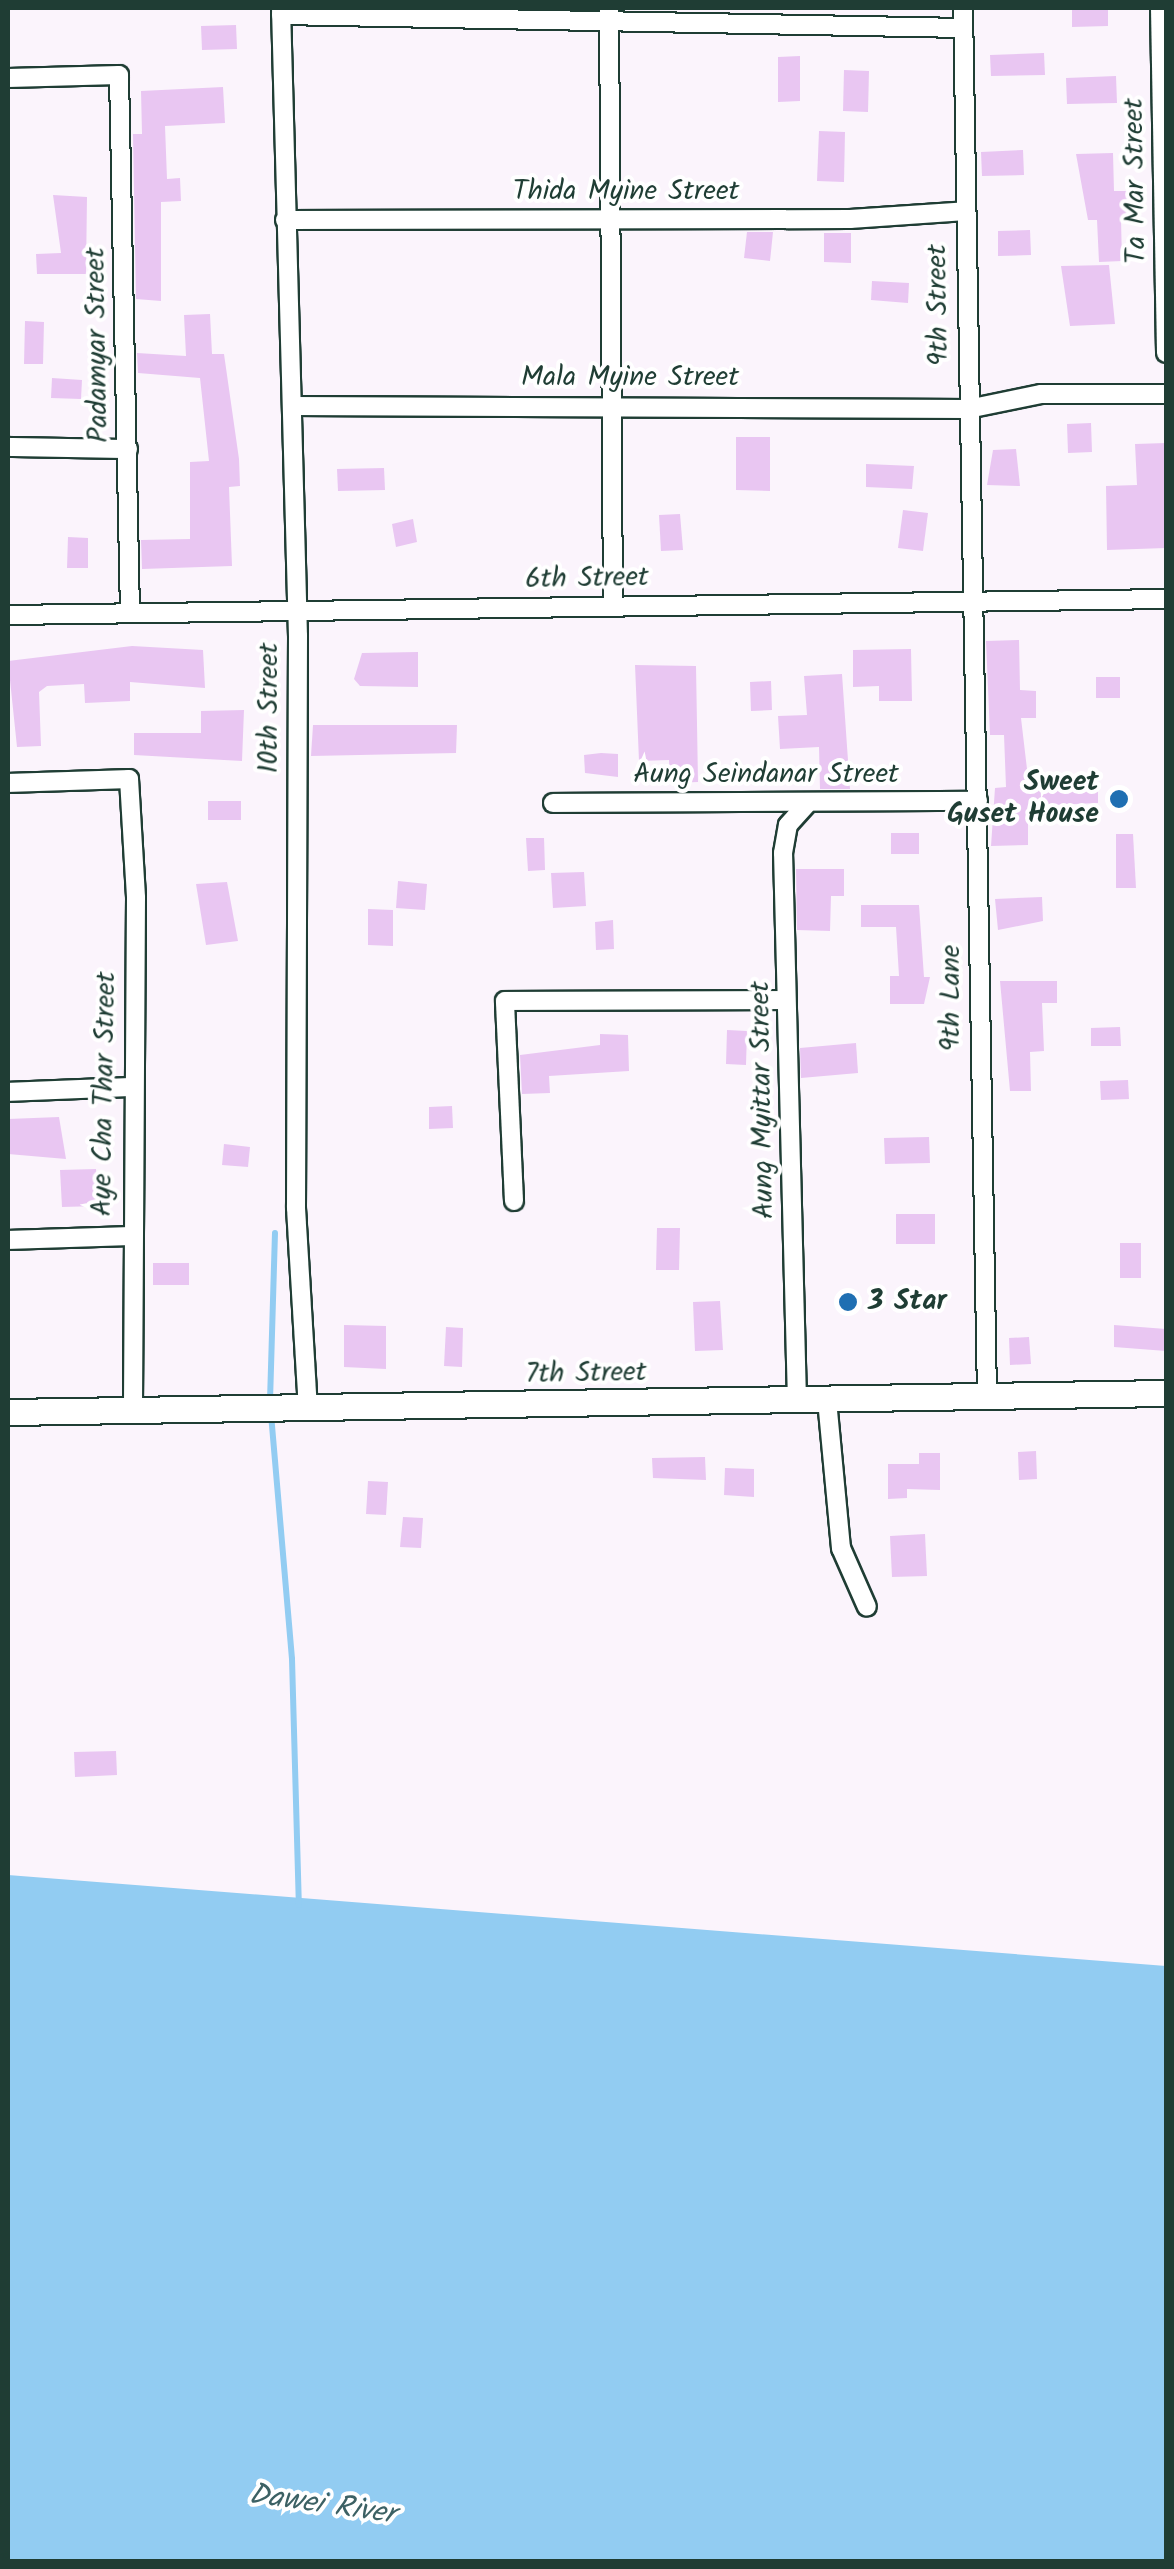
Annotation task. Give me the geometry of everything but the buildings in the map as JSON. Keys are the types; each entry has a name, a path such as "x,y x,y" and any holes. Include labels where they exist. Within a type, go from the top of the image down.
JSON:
{"street":[{"name":"9th Street","path":"963,8 968,409 975,601"},
{"name":"Ta Mar Street","path":"1160,8 1166,353"},
{"path":"281,11 609,14 963,28"},
{"name":"10th Street","path":"281,11 296,610 296,1208 308,1409"},
{"path":"609,14 613,606"},
{"name":"Padamyar Street","path":"8,78 120,75 130,613"},
{"name":"Thida Myine Street","path":"285,220 610,220 966,211"},
{"name":"Mala Myine Street","path":"292,406 968,409 1041,394 1166,394"},
{"path":"8,446 128,449"},
{"path":"1166,599 1166,616"},
{"name":"6th Street","path":"8,615 1166,599"},
{"name":"9th Lane","path":"975,601 987,1395"},
{"name":"Aye Cha Thar Street","path":"8,783 128,779 134,1086 130,1236 133,1410"},
{"name":"Aung Seindanar Street","path":"553,803 978,800"},
{"name":"Aung Myittar Street","path":"797,1401 783,1000 782,854 788,825 806,804"},
{"path":"514,1201 505,1002 783,1000"},
{"path":"8,1092 134,1086"},
{"path":"8,1240 130,1236"},
{"name":"7th Street","path":"8,1412 281,1411 1166,1393"},
{"path":"827,1400 841,1548 867,1607"}],"water":[{"name":"Dawei River","path":"8,1875 1166,1966 1166,2561 8,2561"}],"waterway":[{"path":"270,1401 275,1233"},
{"path":"271,1414 292,1659 299,1905"}],"place":[{"name":"Sweet Guset House","path":"1119,799"},
{"name":"3 Star","path":"848,1302"}]}
